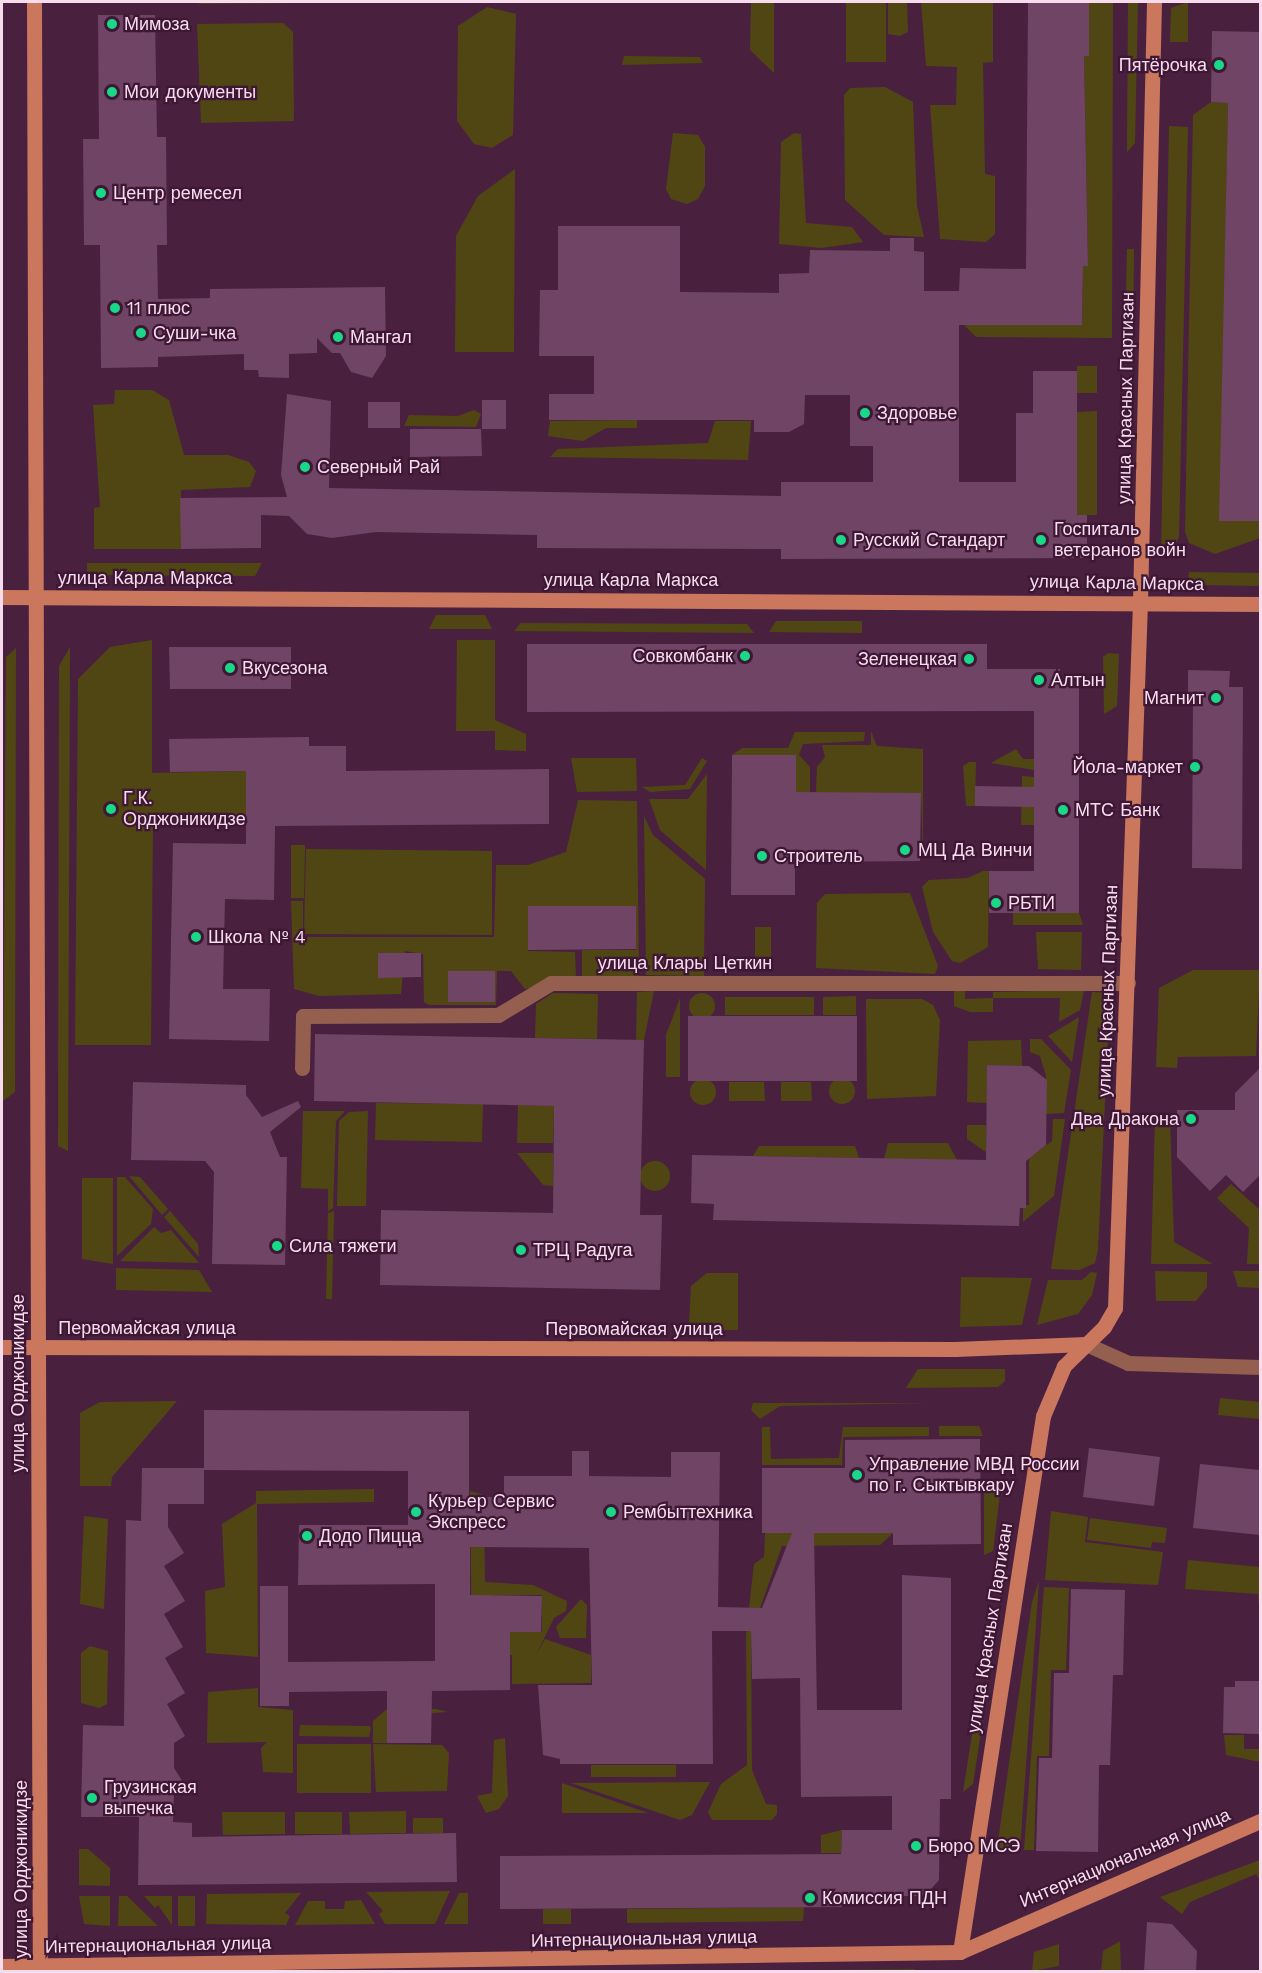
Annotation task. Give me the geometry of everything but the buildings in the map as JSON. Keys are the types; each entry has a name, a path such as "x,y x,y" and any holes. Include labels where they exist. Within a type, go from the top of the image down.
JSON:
{"street":[{"name":"улица Орджоникидзе","path":"34,2 40,1969"},
{"name":"улица Красных Партизан","path":"960,1952 1043,1416 1064,1366 1086,1344 1115,1308 1140,602 1154,2"},
{"name":"улица Карла Маркса","path":"2,597 1260,604"},
{"name":"улица Клары Цеткин","path":"302,1068 303,1016 498,1015 551,982 1128,983"},
{"name":"Первомайская улица","path":"2,1347 955,1349 1086,1344 1135,1364 1260,1367"},
{"name":"Интернациональная улица","path":"2,1966 40,1969 960,1952 1260,1821"}],"shaded area":[{"path":"197,2 376,2 200,4"},
{"path":"751,2 774,2 774,73 750,50"},
{"path":"846,2 886,2 886,62 846,62"},
{"path":"888,2 907,2 908,32 900,36 888,34"},
{"path":"921,2 993,2 993,62 983,63 985,174 995,176 995,234 986,242 940,239 930,105 956,105 957,67 926,66"},
{"path":"1089,2 1113,2 1112,338 976,337 964,325 1082,325 1083,266 1088,266 1084,56 1089,55"},
{"path":"1128,2 1138,2 1135,143 1127,152"},
{"path":"1188,2 1188,42 1170,42 1171,8"},
{"path":"487,7 516,14 513,135 492,148 474,144 457,121 458,26"},
{"path":"283,23 293,32 294,121 201,123 197,24"},
{"path":"624,56 700,57 703,63 622,65"},
{"path":"885,87 913,102 917,206 924,237 884,235 845,200 844,95 850,88"},
{"path":"1211,102 1228,103 1220,521 1260,521 1260,538 1215,554 1189,543 1185,532 1193,115"},
{"path":"1169,126 1188,127 1179,537 1174,548 1161,557"},
{"path":"673,133 698,135 705,147 705,186 698,199 687,204 671,199 666,189"},
{"path":"794,133 801,134 806,223 852,227 863,242 821,248 779,244 781,142"},
{"path":"515,169 514,352 455,352 456,236 478,196"},
{"path":"1127,249 1134,249 1133,333 1125,339"},
{"path":"1077,366 1097,366 1097,393 1077,393"},
{"path":"115,390 152,390 169,400 184,455 228,455 249,462 256,471 250,487 181,490 181,549 94,549 94,508 100,507 93,405 114,404"},
{"path":"474,410 481,414 476,427 404,426 409,415 458,416"},
{"path":"1097,411 1097,515 1077,515 1077,412"},
{"path":"637,420 637,428 606,428 583,441 548,436 550,421"},
{"path":"715,421 751,421 748,460 550,457 558,449 708,443"},
{"path":"87,563 262,563 255,576 87,575"},
{"path":"1189,572 1260,573 1260,586 1203,585 1188,577"},
{"path":"436,615 485,615 492,629 429,629"},
{"path":"776,621 862,621 862,633 769,632"},
{"path":"521,623 747,624 754,633 514,631"},
{"path":"152,640 152,773 289,770 288,824 153,821 151,1045 75,1045 78,679 110,647"},
{"path":"457,640 495,640 495,720 526,734 526,751 495,750 495,731 456,731"},
{"path":"70,647 68,1151 58,1146 59,666"},
{"path":"16,648 15,1092 3,1101 6,657"},
{"path":"1108,653 1119,654 1117,706 1104,714 1103,657"},
{"path":"871,731 877,746 923,749 923,861 921,793 816,793 817,767 825,757 822,745 871,745"},
{"path":"795,732 865,732 864,741 803,744 799,755 810,767 810,793 796,793 795,755 732,755 742,748 788,748"},
{"path":"1016,749 1023,759 1034,759 1034,770 991,763"},
{"path":"571,758 636,758 637,791 577,792"},
{"path":"702,758 707,761 690,789 650,792 642,787 685,785"},
{"path":"969,762 976,762 975,806 966,806 963,766"},
{"path":"707,774 706,870 660,830 649,799 688,799"},
{"path":"1022,776 1034,777 1034,825 1021,825"},
{"path":"578,800 637,801 639,979 582,979 582,950 636,950 636,906 529,906 528,951 575,952 576,977 525,989 511,971 497,971 496,1005 429,1005 424,1002 423,954 405,951 401,994 319,996 294,989 291,901 303,901 303,937 494,937 496,865 528,865 566,852"},
{"path":"644,816 653,835 705,879 704,976 646,975"},
{"path":"291,845 305,845 304,898 291,898"},
{"path":"306,849 492,851 492,935 304,934"},
{"path":"983,871 989,871 988,947 960,963 952,961 933,932 922,887 929,880 968,878"},
{"path":"910,893 938,966 935,974 816,968 817,903 825,894"},
{"path":"1013,913 1079,913 1083,925 1013,925"},
{"path":"755,927 771,927 771,963 755,963"},
{"path":"1036,932 1082,932 1081,970 1038,969"},
{"path":"1193,970 1260,970 1256,1056 1178,1057 1177,1068 1156,1067 1159,988"},
{"path":"965,986 965,999 993,998 993,1012 970,1012 954,1006 954,990"},
{"path":"1084,990 1080,1010 1059,1022 1060,998 993,998 993,992"},
{"path":"654,991 644,1040 636,1040 637,992"},
{"path":"1092,992 1110,993 1098,1250 1095,1263 1080,1270 1051,1269"},
{"path":"553,993 598,994 597,1039 535,1038 536,1004"},
{"path":"702,993 711,997 715,1006 711,1015 702,1019 693,1015 689,1006 693,997"},
{"path":"856,996 856,1015 823,1015 823,997"},
{"path":"725,997 814,997 814,1015 725,1015"},
{"path":"680,998 680,1077 666,1077 666,1035"},
{"path":"866,999 922,999 933,1005 940,1020 936,1096 867,1099"},
{"path":"1079,1017 1072,1062 1048,1036"},
{"path":"1030,1039 1041,1039 1071,1070 1064,1113 1046,1114 1046,1076 1040,1056 1030,1052"},
{"path":"1021,1040 1022,1066 988,1065 987,1103 967,1102 968,1041"},
{"path":"842,1078 851,1082 855,1091 851,1100 842,1104 833,1100 829,1091 833,1082"},
{"path":"703,1079 712,1083 716,1092 712,1101 703,1105 694,1101 690,1092 694,1083"},
{"path":"729,1082 764,1082 765,1101 729,1101"},
{"path":"781,1082 811,1082 812,1101 781,1101"},
{"path":"376,1103 483,1104 482,1142 375,1140"},
{"path":"518,1105 554,1106 553,1143 517,1143"},
{"path":"303,1111 345,1111 336,1121 333,1208 328,1211 328,1189 301,1188"},
{"path":"368,1111 366,1206 337,1206 339,1121 349,1112"},
{"path":"1053,1119 1065,1119 1054,1196 1023,1222 1023,1205 1029,1205 1029,1158 1052,1141"},
{"path":"1155,1119 1170,1119 1174,1242 1213,1264 1151,1264"},
{"path":"967,1125 986,1125 986,1152 967,1139"},
{"path":"888,1143 948,1143 957,1160 884,1159"},
{"path":"759,1146 855,1146 859,1158 753,1156"},
{"path":"517,1153 553,1153 553,1186 543,1185"},
{"path":"655,1161 666,1165 670,1176 666,1187 655,1191 644,1187 640,1176 644,1165"},
{"path":"129,1176 140,1177 168,1209 162,1215"},
{"path":"117,1177 125,1177 153,1209 151,1224 117,1256"},
{"path":"82,1178 113,1178 113,1264 82,1259"},
{"path":"1231,1184 1260,1210 1260,1264 1247,1264 1249,1228 1217,1198"},
{"path":"170,1211 198,1244 199,1257 164,1217"},
{"path":"334,1211 332,1299 326,1299 328,1213"},
{"path":"154,1227 161,1233 171,1230 199,1263 120,1261"},
{"path":"116,1268 199,1270 212,1292 116,1290"},
{"path":"1155,1271 1207,1272 1207,1287 1196,1301 1156,1301"},
{"path":"1233,1271 1260,1271 1260,1288 1238,1287"},
{"path":"1091,1272 1097,1273 1092,1295 1078,1314 1037,1325 1048,1280 1082,1280"},
{"path":"707,1273 738,1273 738,1330 695,1330 689,1324 691,1286"},
{"path":"961,1277 1032,1278 1022,1325 960,1327"},
{"path":"918,1369 1005,1369 1005,1381 998,1387 906,1388"},
{"path":"1220,1398 1260,1402 1260,1419 1218,1415"},
{"path":"177,1401 112,1477 111,1486 80,1486 80,1413 100,1402"},
{"path":"753,1403 930,1403 780,1406 760,1419 751,1410"},
{"path":"939,1426 979,1426 983,1436 939,1436"},
{"path":"762,1427 770,1427 771,1459 839,1458 843,1427 929,1427 929,1436 843,1437 842,1465 762,1465"},
{"path":"1001,1486 993,1551 984,1555 984,1487"},
{"path":"374,1489 374,1502 257,1504 258,1657 206,1653 205,1591 225,1587 222,1524 256,1503 256,1491"},
{"path":"470,1491 484,1495 485,1582 533,1585 567,1601 566,1611 554,1618 536,1655 545,1639 591,1655 591,1683 512,1684 512,1655 487,1655 487,1688 480,1690 480,1661 472,1660","holes":["493,1595 542,1595 542,1632 492,1632"]},
{"path":"1051,1511 1088,1517 1085,1542 1163,1552 1158,1585 1045,1580"},
{"path":"84,1516 108,1519 104,1609 80,1604"},
{"path":"1090,1518 1167,1528 1165,1543 1152,1542 1151,1548 1087,1540"},
{"path":"765,1533 893,1533 880,1545 782,1546 751,1634 752,1770 766,1804 777,1805 777,1814 772,1820 712,1820 708,1812 721,1784 747,1765 746,1634 754,1564 764,1557"},
{"path":"1188,1560 1260,1567 1260,1620 1258,1594 1185,1589"},
{"path":"1039,1581 1020,1850 997,1848 1032,1602"},
{"path":"1044,1587 1069,1588 1066,1670 1051,1670 1049,1756 1037,1756 1034,1850 1024,1850"},
{"path":"581,1599 587,1605 586,1638 560,1638 556,1627"},
{"path":"90,1646 108,1651 107,1704 99,1708 81,1703 81,1653"},
{"path":"258,1688 258,1707 293,1710 293,1773 263,1772 261,1748 267,1742 207,1743 208,1692"},
{"path":"979,1689 986,1699 973,1784 963,1792"},
{"path":"436,1709 448,1712 387,1716 387,1743 373,1743 373,1721 386,1710"},
{"path":"300,1725 369,1726 371,1728 369,1737 299,1736"},
{"path":"1224,1735 1244,1735 1244,1749 1260,1749 1260,1762 1226,1755"},
{"path":"505,1738 508,1796 499,1809 486,1813 477,1796 492,1793 494,1740"},
{"path":"297,1744 371,1744 371,1793 297,1793"},
{"path":"373,1744 442,1745 449,1753 447,1791 376,1792"},
{"path":"591,1765 676,1765 676,1777 591,1777"},
{"path":"710,1782 692,1815 680,1820 571,1783"},
{"path":"562,1783 648,1813 562,1813"},
{"path":"406,1811 406,1833 350,1834 349,1812"},
{"path":"222,1812 285,1812 285,1834 223,1835"},
{"path":"295,1812 342,1812 342,1834 295,1834"},
{"path":"413,1818 443,1818 443,1833 413,1833"},
{"path":"842,1830 841,1853 821,1853 821,1835"},
{"path":"79,1849 88,1849 110,1868 110,1886 79,1885"},
{"path":"1260,1860 1260,1880 1256,1874 1190,1902 1182,1914 1160,1897"},
{"path":"450,1891 435,1924 385,1924 379,1914 383,1911 366,1892"},
{"path":"301,1893 285,1913 290,1916 286,1925 206,1924 207,1894"},
{"path":"459,1893 468,1893 468,1924 444,1924"},
{"path":"79,1896 110,1896 110,1926 84,1924"},
{"path":"119,1896 127,1896 158,1926 118,1926"},
{"path":"144,1896 172,1896 172,1925 158,1905 155,1908"},
{"path":"178,1896 195,1896 195,1926 178,1926"},
{"path":"361,1900 375,1924 295,1925 308,1901 325,1901 325,1909 344,1909 345,1901"},
{"path":"804,1907 803,1921 627,1923 627,1909"},
{"path":"543,1909 571,1909 571,1924 543,1924"},
{"path":"1120,1941 1121,1971 1101,1971 1103,1951"},
{"path":"1059,1944 1059,1966 1032,1971 1034,1952"},
{"path":"913,1969 919,1971 744,1971"}],"place":[{"name":"Мимоза","path":"112,24"},
{"name":"Пятёрочка","path":"1219,65"},
{"name":"Мои документы","path":"112,92"},
{"name":"Центр ремесел","path":"101,193"},
{"name":"11 плюс","path":"115,308"},
{"name":"Суши-чка","path":"141,333"},
{"name":"Мангал","path":"338,337"},
{"name":"Здоровье","path":"865,413"},
{"name":"Северный Рай","path":"305,467"},
{"name":"Русский Стандарт","path":"841,540"},
{"name":"Госпиталь ветеранов войн","path":"1041,540"},
{"name":"Совкомбанк","path":"745,656"},
{"name":"Зеленецкая","path":"969,659"},
{"name":"Вкусезона","path":"230,668"},
{"name":"Алтын","path":"1039,680"},
{"name":"Магнит","path":"1216,698"},
{"name":"Йола-маркет","path":"1195,767"},
{"name":"Г.К. Орджоникидзе","path":"111,809"},
{"name":"МТС Банк","path":"1063,810"},
{"name":"МЦ Да Винчи","path":"905,850"},
{"name":"Строитель","path":"762,856"},
{"name":"РБТИ","path":"996,903"},
{"name":"Школа № 4","path":"196,937"},
{"name":"Два Дракона","path":"1191,1119"},
{"name":"Сила тяжети","path":"277,1246"},
{"name":"ТРЦ Радуга","path":"521,1250"},
{"name":"Управление МВД России по г. Сыктывкару","path":"857,1475"},
{"name":"Курьер Сервис Экспресс","path":"416,1512"},
{"name":"Рембыттехника","path":"611,1512"},
{"name":"Додо Пицца","path":"307,1536"},
{"name":"Грузинская выпечка","path":"92,1798"},
{"name":"Бюро МСЭ","path":"916,1846"},
{"name":"Комиссия ПДН","path":"810,1898"}]}
